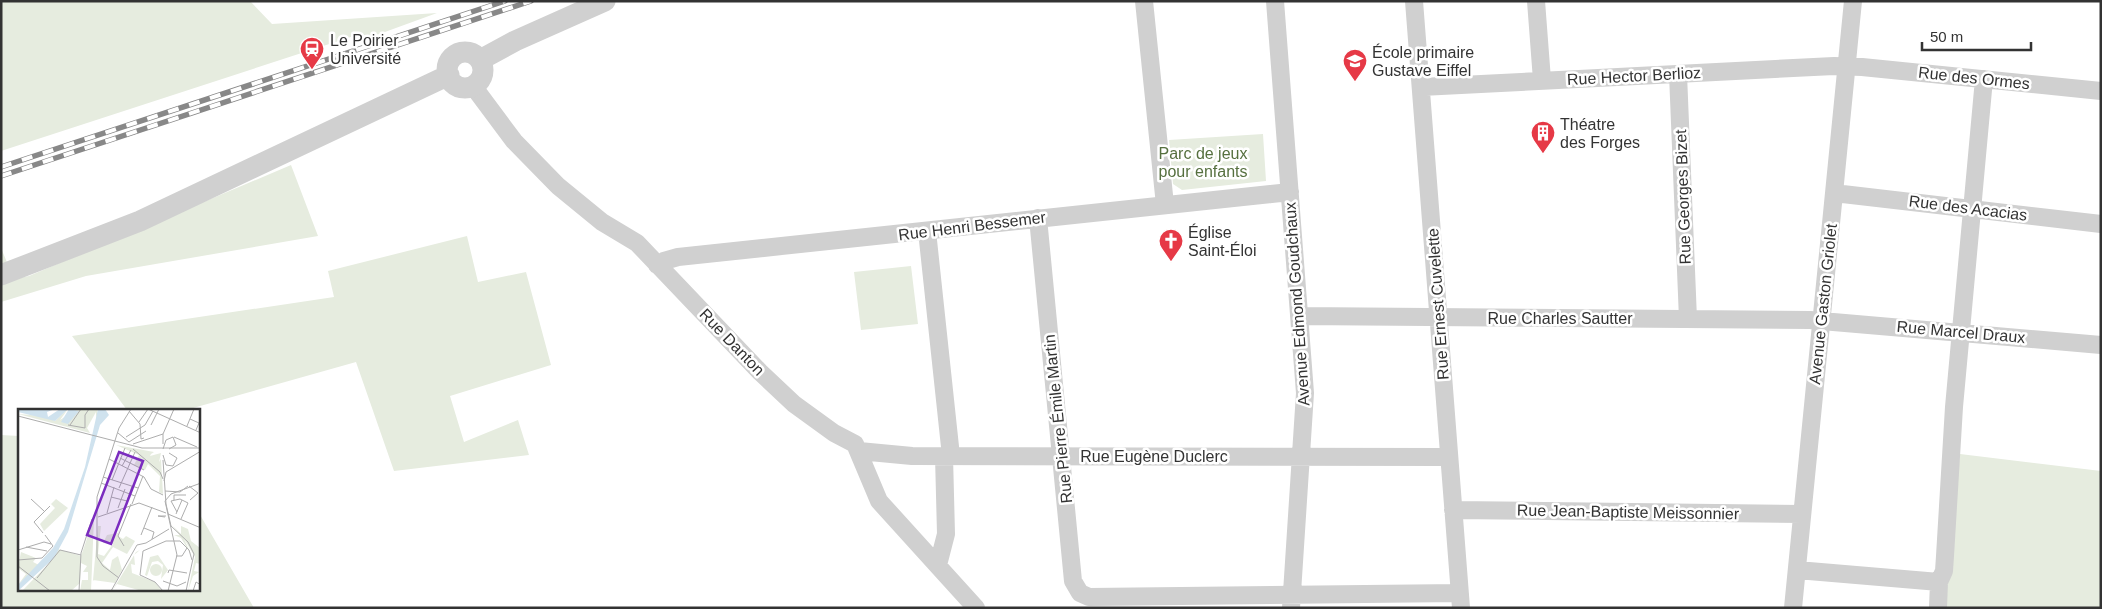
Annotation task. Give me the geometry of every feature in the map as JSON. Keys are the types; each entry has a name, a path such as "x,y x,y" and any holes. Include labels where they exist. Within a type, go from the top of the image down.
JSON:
{"street":[{"path":"480,60 515,41 605,1"},
{"path":"1144,1 1166,205"},
{"name":"Avenue Edmond Goudchaux","path":"1275,1 1305,393 1292,601"},
{"name":"Rue Ernest Cuvelette","path":"1414,1 1460,601"},
{"path":"1536,1 1542,80"},
{"name":"Avenue Gaston Griolet","path":"1793,608 1853,1"},
{"path":"471,53 480,60 483,73 480,80 473,86 460,87 453,82 449,75 450,62 458,54 471,53"},
{"name":"Rue Hector Berlioz","path":"1421,87 1847,67"},
{"name":"Rue des Ormes","path":"1847,67 2101,91"},
{"name":"Rue Georges Bizet","path":"1678,74 1688,319"},
{"path":"1,275 140,221 424,85 449,75"},
{"path":"1938,608 1939,582 1944,571 1961,332 1984,80"},
{"name":"Rue Danton","path":"473,86 514,141 558,186 602,222 637,243 782,393 834,433 853,442 859,451"},
{"name":"Rue Henri Bessemer","path":"657,265 664,260 678,257 1290,192"},
{"name":"Rue des Acacias","path":"1834,193 2101,224"},
{"name":"Rue Pierre Émile Martin","path":"1038,218 1073,581 1077,590 1089,597 1292,601"},
{"path":"927,232 947,456 946,534 938,565"},
{"name":"Rue Charles Sautter","path":"1299,316 1822,320"},
{"name":"Rue Marcel Draux","path":"1822,320 2101,345"},
{"path":"859,451 879,501 976,608"},
{"name":"Rue Eugène Duclerc","path":"859,451 912,456 1449,457"},
{"name":"Rue Jean-Baptiste Meissonnier","path":"1453,510 1802,514"},
{"path":"1797,570 1939,582"},
{"path":"1292,601 1460,601"}],"green space":[{"path":"1,1 250,1 272,24 437,13 363,40 360,34 1,151"},
{"name":"Parc de jeux pour enfants","path":"1263,134 1266,181 1182,190 1173,184 1169,140"},
{"path":"291,165 318,236 86,276 1,302 1,248 14,279 29,276"},
{"path":"467,236 478,282 526,272 551,365 450,396 464,442 518,420 529,455 394,471 356,362 190,409 126,409 72,336 334,297 328,271"},
{"path":"911,266 918,324 861,330 854,272"},
{"path":"1,435 18,436 18,592 200,592 200,515 254,608 1,608"},
{"path":"1960,454 2101,471 2101,608 1941,608"}],"railway":[{"path":"1,167 505,1"},
{"path":"1,176 531,1"}],"place":[{"name":"Le Poirier Université","path":"312,70"},
{"name":"École primaire Gustave Eiffel","path":"1355,82"},
{"name":"Théatre des Forges","path":"1543,154"},
{"name":"Église Saint-Éloi","path":"1171,262"}]}
